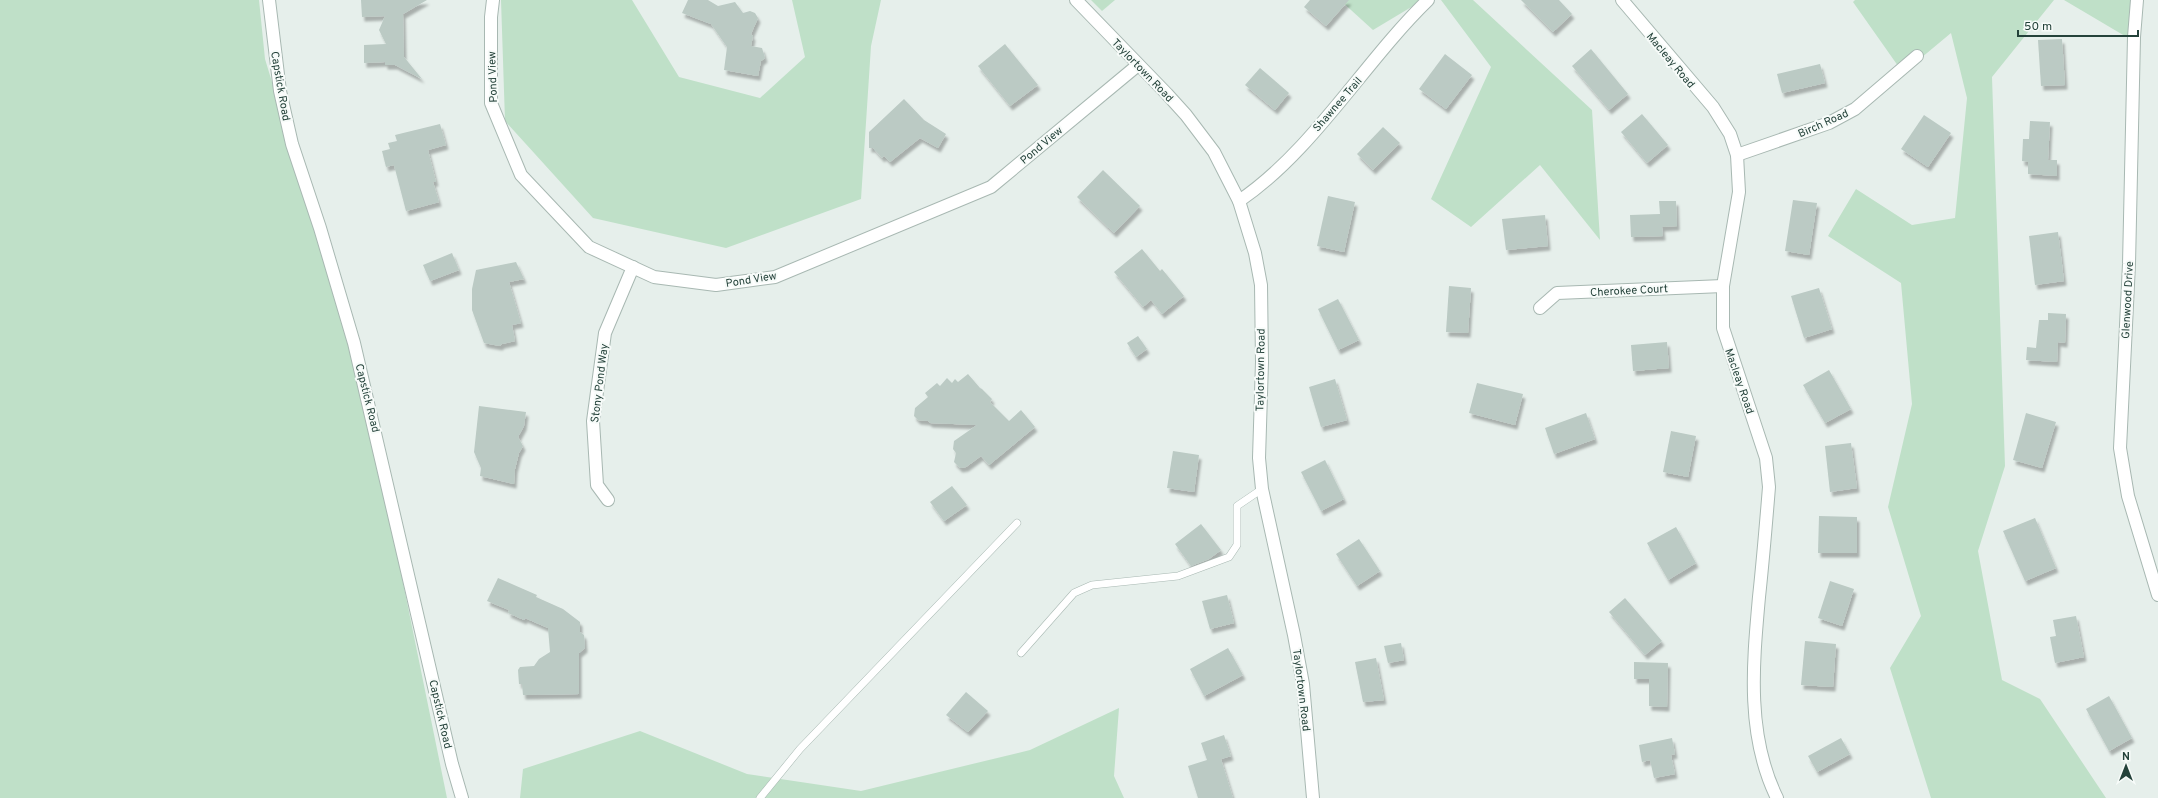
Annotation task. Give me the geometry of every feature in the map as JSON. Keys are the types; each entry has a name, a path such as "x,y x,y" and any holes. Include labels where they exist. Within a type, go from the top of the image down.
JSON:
{"street":[{"name":"Capstick Road","path":"269,0 280,91 292,144 320,228 356,351 452,764 462,798"},
{"name":"Pond View","path":"493,0 490,17 490,104 521,175 589,247 654,277 716,285 775,277 991,187 1138,65"},
{"name":"Taylortown Road","path":"1076,0 1168,94 1204,139 1219,162 1239,201 1255,253 1261,285 1262,362 1259,458 1262,489 1294,635 1303,684 1313,798"},
{"name":"Shawnee Trail","path":"1239,201 1264,184 1290,157 1428,0"},
{"name":"Macleay Road","path":"1622,0 1713,108 1730,134 1737,155 1739,176 1738,203 1723,286 1723,328 1766,458 1769,473 1754,668 1756,723 1761,756 1777,798"},
{"name":"Glenwood Drive","path":"2137,0 2134,37 2129,264 2120,448 2128,496 2158,595"},
{"name":"Birch Road","path":"1737,155 1814,128 1854,109 1917,56"},
{"name":"Stony Pond Way","path":"608,500 597,485 593,421 606,333 633,267"},
{"name":"Cherokee Court","path":"1540,308 1558,293 1723,286"}],"lane":[{"path":"1021,653 1074,593 1092,585 1178,576 1229,557 1237,545 1237,506 1262,489"},
{"path":"760,798 800,749 1017,523"}],"green space":[{"path":"0,0 259,0 265,59 360,372 447,798 0,798"},
{"path":"501,0 632,0 679,77 760,98 805,57 792,0 881,0 871,46 861,199 726,248 593,218 505,121"},
{"path":"1091,0 1115,0 1102,11"},
{"path":"1340,0 1423,0 1373,30"},
{"path":"1441,0 1473,0 1592,110 1600,240 1540,165 1471,227 1431,199 1491,67"},
{"path":"1855,0 2054,0 1992,77 2005,466 1978,551 2002,680 2040,699 2106,798 1931,798 1890,668 1921,616 1888,507 1912,404 1901,283 1828,236 1856,189 1912,225 1955,218 1967,98 1951,33 1903,73 1853,2"},
{"path":"2064,0 2143,0 2135,42"},
{"path":"1119,708 1114,776 1124,798 520,798 523,769 640,731 747,774 861,791 1030,750"}],"building":[{"path":"361,0 427,0 403,14 404,57 422,79 395,65 385,65 385,62 364,63 364,45 386,44 379,30 385,16 362,17"},
{"path":"688,0 708,0 718,6 735,2 743,13 750,11 755,13 758,18 751,34 753,36 751,46 762,48 765,58 761,61 758,76 724,70 727,47 711,24 682,13"},
{"path":"1310,0 1349,0 1326,26 1304,7"},
{"path":"1521,0 1559,0 1572,14 1553,32"},
{"path":"2062,39 2065,85 2041,86 2038,40"},
{"path":"1005,44 1038,85 1010,106 978,66"},
{"path":"1591,49 1628,94 1609,110 1572,66"},
{"path":"1445,54 1472,75 1446,109 1419,89"},
{"path":"1820,64 1825,83 1782,93 1777,74"},
{"path":"1260,68 1289,93 1275,110 1245,85"},
{"path":"904,99 924,120 946,134 938,148 920,138 890,162 884,156 882,158 873,148 869,148 869,132"},
{"path":"1642,114 1668,145 1647,163 1621,132"},
{"path":"1924,115 1951,133 1928,167 1901,149"},
{"path":"2030,121 2050,122 2048,160 2057,160 2057,176 2028,174 2028,162 2022,161 2023,139 2029,139"},
{"path":"440,124 446,145 428,150 436,182 433,182 439,202 406,211 394,165 386,167 382,151 390,149 388,143 397,141 395,135"},
{"path":"1383,127 1400,143 1373,170 1357,154"},
{"path":"1103,170 1140,206 1114,233 1077,197"},
{"path":"1328,196 1355,202 1344,252 1317,246"},
{"path":"1793,200 1817,203 1809,255 1785,251"},
{"path":"1659,201 1676,201 1677,226 1662,227 1663,236 1631,237 1630,215 1660,214"},
{"path":"1545,215 1548,246 1506,250 1502,219"},
{"path":"2058,232 2064,281 2035,285 2029,236"},
{"path":"1142,249 1160,271 1162,269 1184,296 1162,314 1151,300 1143,307 1114,272"},
{"path":"452,253 459,270 430,281 423,265"},
{"path":"516,262 524,279 509,282 521,323 512,325 515,341 502,344 500,346 484,343 472,310 472,289 476,270"},
{"path":"1449,286 1471,288 1468,333 1446,332"},
{"path":"1819,288 1832,329 1804,338 1791,296"},
{"path":"1338,299 1359,340 1338,350 1318,309"},
{"path":"2048,313 2066,314 2065,343 2058,342 2057,362 2026,360 2027,347 2036,348 2039,320 2048,320"},
{"path":"1138,336 1147,349 1136,357 1127,343"},
{"path":"1667,342 1669,368 1633,371 1631,345"},
{"path":"1829,370 1851,409 1825,423 1803,385"},
{"path":"968,374 992,399 990,402 1009,421 1021,410 1035,427 989,465 981,456 966,467 960,468 954,462 956,453 953,449 954,441 977,425 930,423 928,421 918,420 914,416 915,408 928,397 925,393 937,383 940,386 947,378 952,383 955,379 958,382"},
{"path":"1335,379 1347,420 1321,427 1309,387"},
{"path":"1477,383 1523,394 1515,425 1469,413"},
{"path":"479,406 526,412 524,426 518,437 523,446 519,453 515,469 514,484 480,476 481,468 474,452"},
{"path":"1586,413 1595,439 1554,454 1545,428"},
{"path":"2026,413 2056,422 2042,468 2013,460"},
{"path":"1671,431 1696,436 1688,477 1663,472"},
{"path":"1851,443 1857,488 1830,492 1825,446"},
{"path":"1173,451 1199,455 1194,492 1167,488"},
{"path":"1325,460 1344,499 1321,511 1301,472"},
{"path":"952,486 967,505 944,521 930,502"},
{"path":"1819,516 1857,517 1857,553 1818,553"},
{"path":"2035,518 2056,568 2025,581 2003,531"},
{"path":"1201,524 1221,550 1209,559 1191,566 1175,544"},
{"path":"1676,527 1696,563 1668,580 1647,543"},
{"path":"1359,539 1380,571 1357,586 1336,554"},
{"path":"498,578 537,595 536,597 563,609 580,622 580,632 584,635 585,648 579,653 579,694 523,695 522,684 519,684 518,670 520,667 534,666 539,659 550,652 548,628 525,618 524,620 508,613 509,610 487,601"},
{"path":"1830,581 1854,589 1842,626 1818,618"},
{"path":"1227,595 1234,623 1210,629 1202,601"},
{"path":"1625,598 1662,641 1645,655 1609,612"},
{"path":"2076,616 2084,657 2055,663 2050,637 2056,636 2053,620"},
{"path":"1805,641 1836,644 1833,687 1801,685"},
{"path":"1401,643 1404,660 1388,663 1384,646"},
{"path":"1228,648 1243,675 1204,696 1190,669"},
{"path":"1376,658 1384,700 1363,702 1355,662"},
{"path":"1634,662 1668,663 1667,707 1649,706 1649,679 1634,679"},
{"path":"966,692 988,711 968,732 946,715"},
{"path":"2109,696 2132,738 2109,751 2086,709"},
{"path":"1224,735 1231,756 1221,759 1233,798 1198,798 1188,766 1207,760 1201,743"},
{"path":"1672,738 1675,754 1671,755 1675,774 1654,778 1650,760 1642,762 1639,745"},
{"path":"1841,738 1850,754 1817,772 1808,756"}]}
